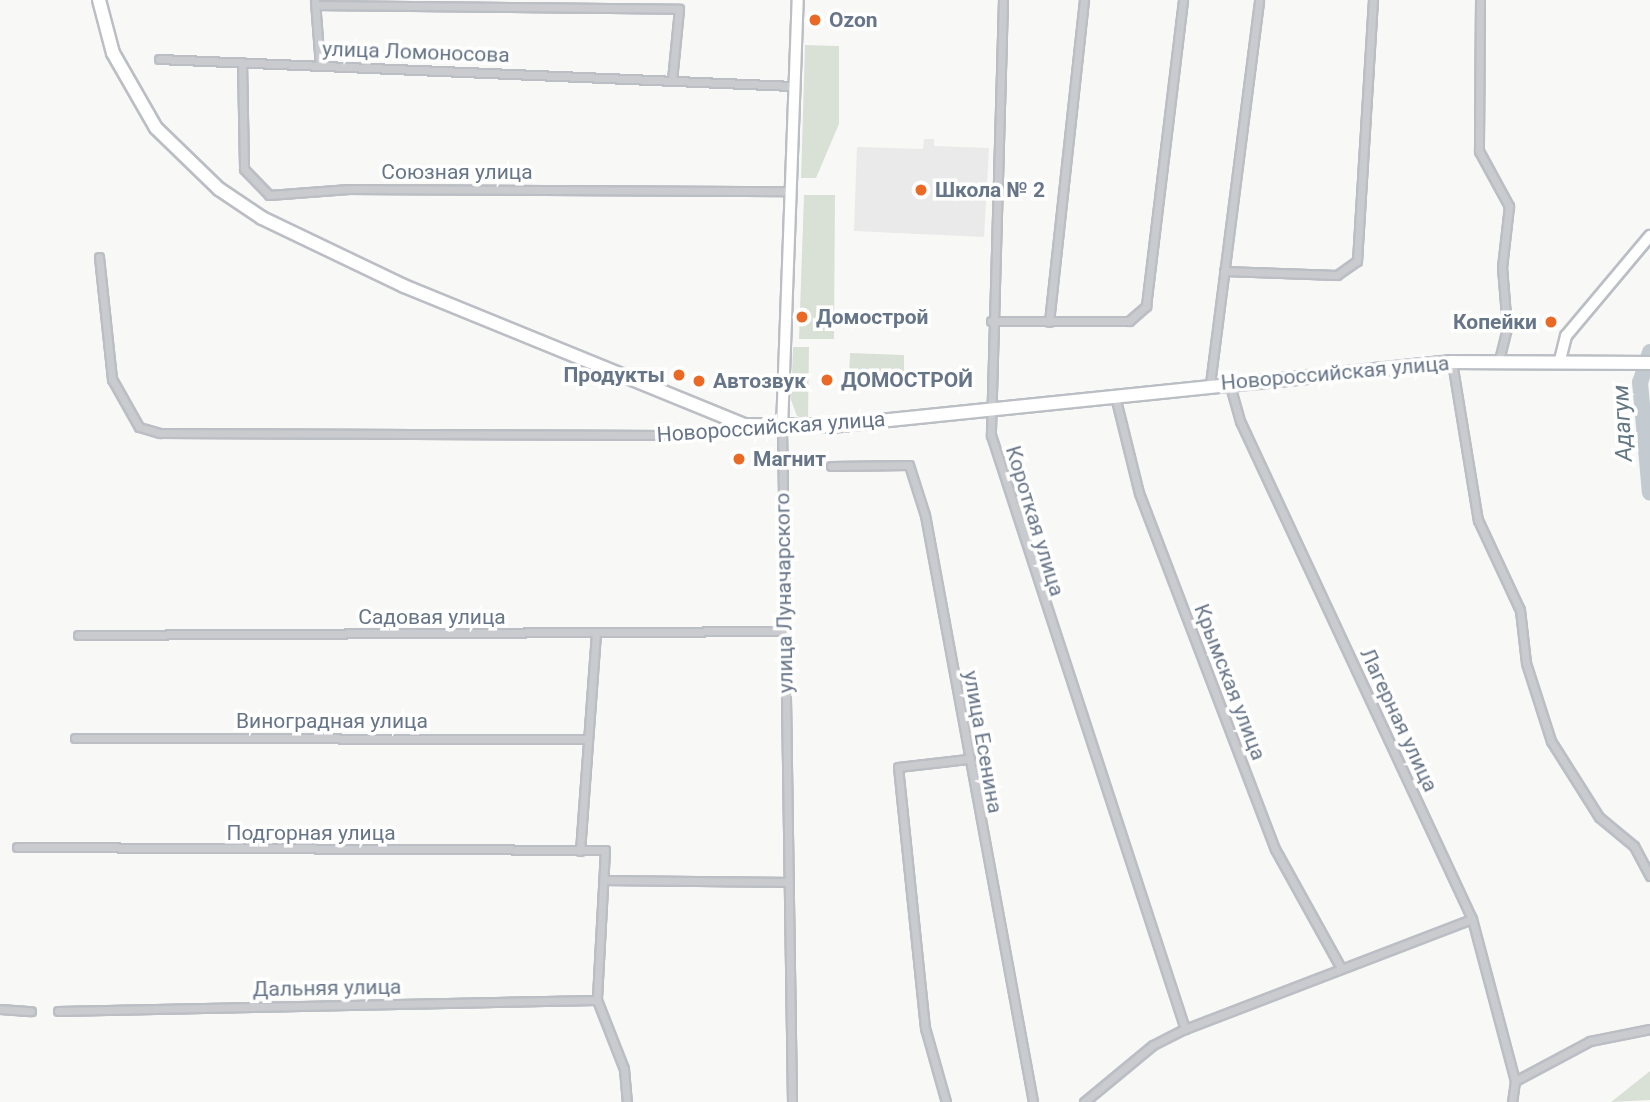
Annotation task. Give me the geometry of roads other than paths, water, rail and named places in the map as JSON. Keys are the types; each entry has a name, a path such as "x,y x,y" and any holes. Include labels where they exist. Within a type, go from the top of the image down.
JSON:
{"main road":[{"path":"99,0 113,53 156,128 219,189 262,218 404,286 744,425"},
{"name":"улица Луначарского","path":"782,429 798,0"},
{"path":"1560,360 1566,336 1650,236"},
{"name":"Новороссийская улица","path":"744,425 782,429 988,410 1229,382 1452,362 1560,360 1650,363"}],"street":[{"name":"Короткая улица","path":"1003,0 988,410 1048,625 1185,1029"},
{"path":"1049,322 1084,0"},
{"path":"991,321 1129,321 1146,306 1183,0"},
{"path":"1210,384 1259,0"},
{"path":"1224,271 1337,275 1357,261 1373,0"},
{"path":"1480,0 1479,151 1509,206 1502,267 1507,328 1499,360"},
{"name":"улица Ломоносова","path":"316,2 679,9 672,81"},
{"path":"316,2 320,66"},
{"name":"улица Ломоносова","path":"159,58 793,86"},
{"name":"Союзная улица","path":"242,62 244,169 269,195 349,189 790,191"},
{"name":"Новороссийская улица","path":"99,257 112,379 139,427 160,433 691,435 744,425"},
{"path":"1452,362 1478,520 1520,610 1526,663 1551,741 1599,817 1634,846 1650,876"},
{"name":"Лагерная улица","path":"1229,382 1240,421 1472,919 1516,1081"},
{"name":"Крымская улица","path":"1115,396 1139,493 1275,849 1341,968"},
{"name":"улица Луначарского","path":"782,429 792,1102"},
{"name":"улица Есенина","path":"831,466 909,465 925,515 1033,1102"},
{"name":"Садовая улица","path":"78,635 596,635 785,631"},
{"path":"580,851 596,635"},
{"name":"Виноградная улица","path":"75,738 588,739"},
{"path":"946,1102 925,1028 898,767 968,759"},
{"name":"Подгорная улица","path":"17,847 605,850 604,880"},
{"path":"628,1102 624,1069 597,1000 604,880 789,882"},
{"path":"1084,1102 1153,1045 1185,1029 1472,919"},
{"name":"Дальняя улица","path":"58,1011 597,1000"},
{"path":"0,1009 31,1011"},
{"path":"1512,1102 1516,1081 1590,1041 1650,1029"}],"waterway":[{"name":"Адагум","path":"1650,352 1640,382 1650,493"}],"place":[{"name":"Ozon","path":"815,20"},
{"name":"Школа № 2","path":"921,190"},
{"name":"Домострой","path":"802,317"},
{"name":"Копейки","path":"1551,322"},
{"name":"Продукты","path":"679,375"},
{"name":"ДОМОСТРОЙ","path":"827,380"},
{"name":"Автозвук","path":"699,381"},
{"name":"Магнит","path":"739,459"}]}
